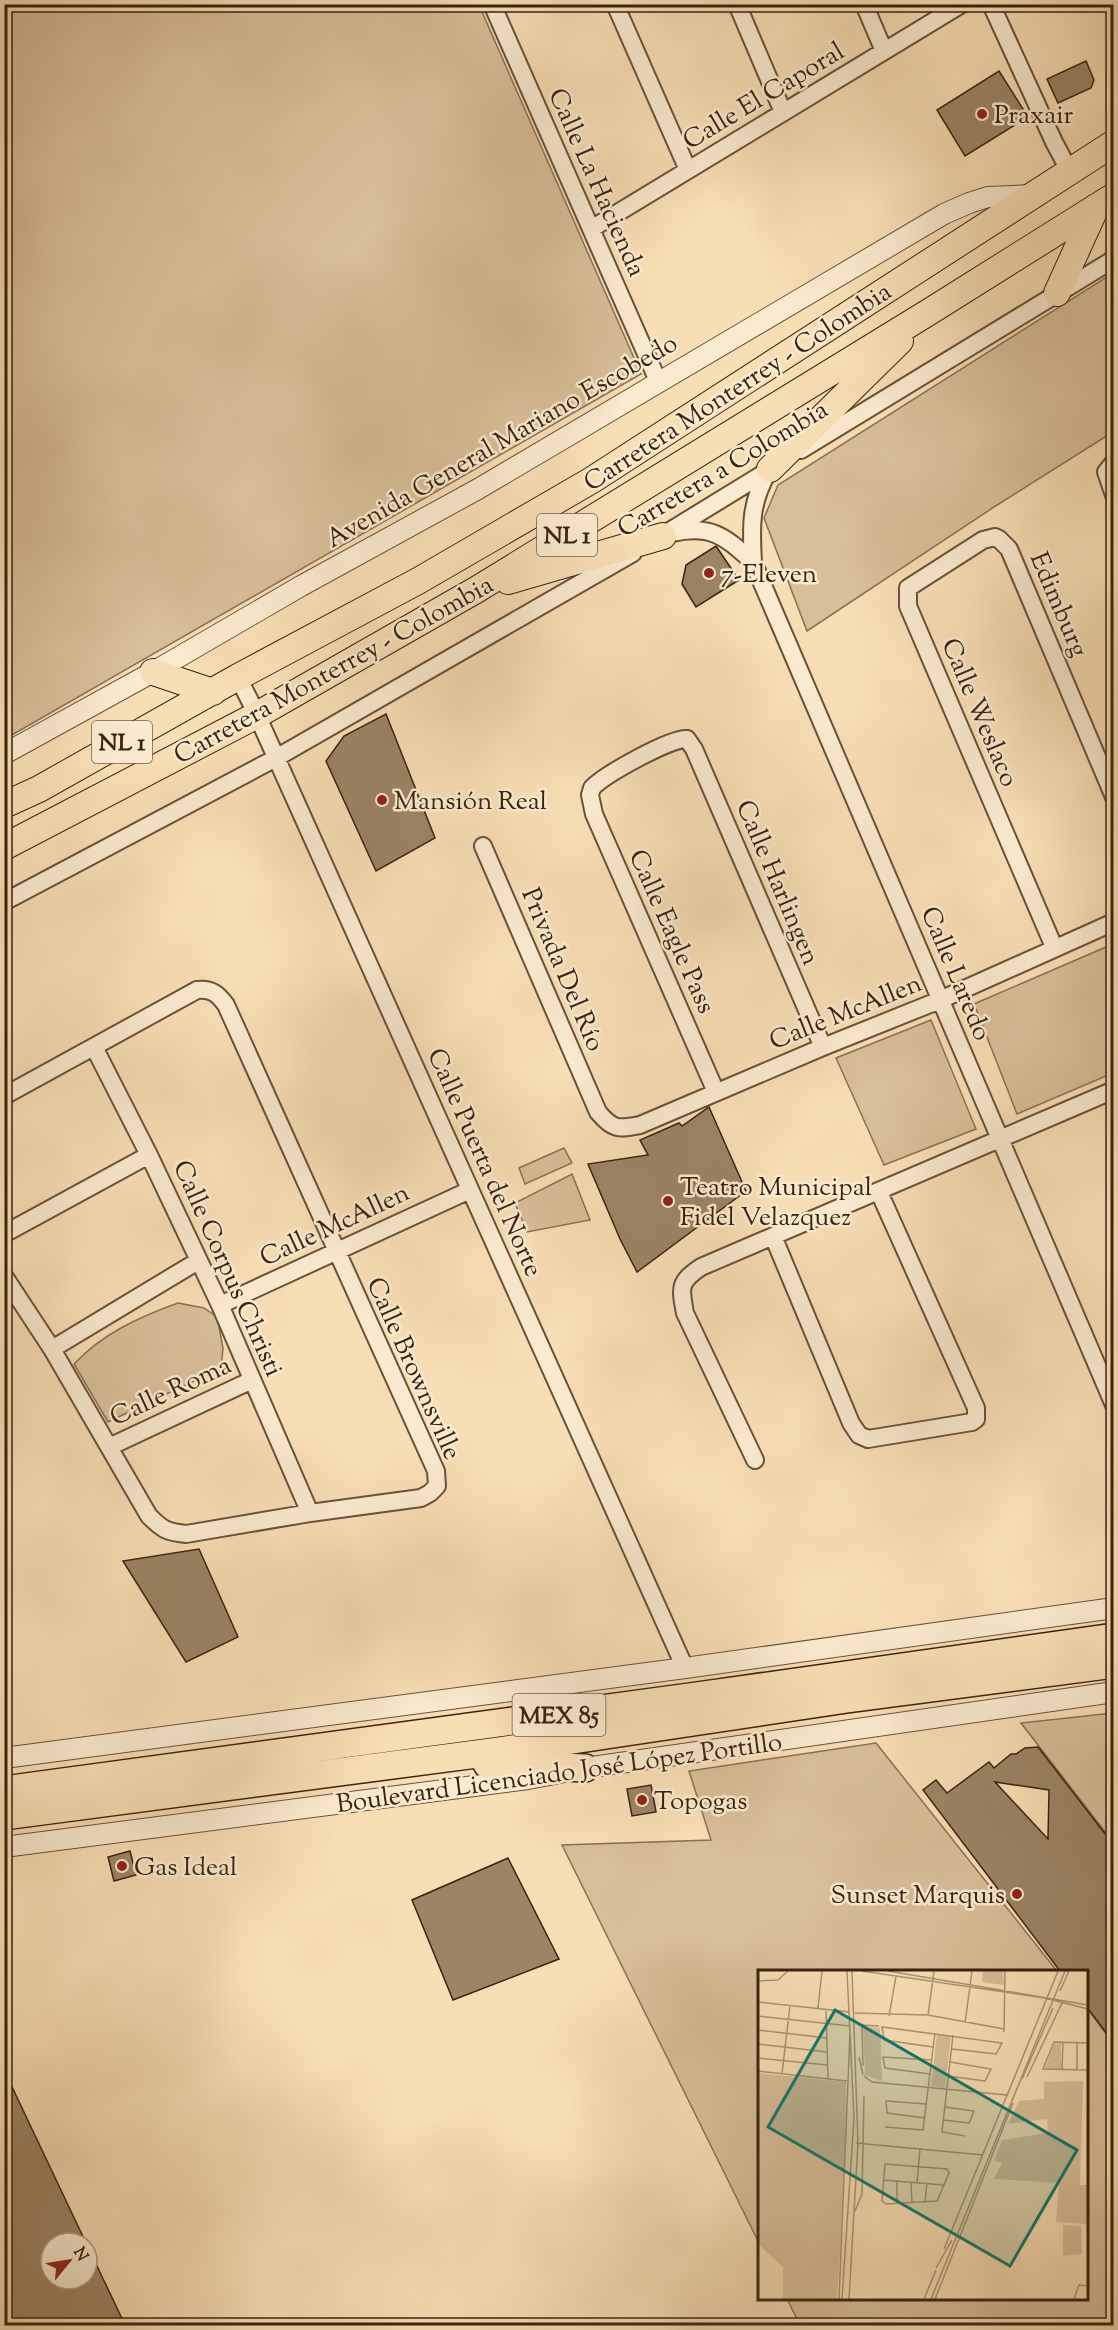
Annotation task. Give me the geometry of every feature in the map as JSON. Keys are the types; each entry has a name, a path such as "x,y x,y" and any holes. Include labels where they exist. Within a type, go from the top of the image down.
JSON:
{"highway":[{"name":"MEX 85","path":"4,1790 686,1698 1113,1637"},
{"name":"Boulevard Licenciado José López Portillo","path":"4,1816 1113,1664"},
{"path":"423,1760 585,1768"},
{"path":"4,1832 80,1805"}],"main road":[{"name":"Carretera Monterrey - Colombia","path":"4,805 39,789 238,677 418,581 592,480 1113,143"},
{"name":"Carretera Monterrey - Colombia","path":"4,847 257,715 476,590 929,312 1105,201"},
{"path":"1057,293 1105,201"},
{"path":"770,469 929,312"},
{"path":"476,590 663,536"},
{"path":"153,672 213,692"}],"street":[{"name":"Calle La Hacienda","path":"492,4 658,381"},
{"path":"615,4 688,170"},
{"path":"737,4 783,112"},
{"path":"864,4 884,51"},
{"name":"Calle El Caporal","path":"591,230 962,4"},
{"path":"992,4 1054,142 1070,172"},
{"name":"Avenida General Mariano Escobedo","path":"4,754 478,489 944,214 988,197 1032,195"},
{"name":"Carretera a Colombia","path":"4,902 276,758 663,536 1113,259"},
{"path":"1113,462 1106,472 1113,495"},
{"name":"Calle Laredo","path":"770,469 755,500 751,534 753,562 1113,1405"},
{"name":"Calle Laredo","path":"663,536 688,529 712,531 730,542 753,562"},
{"name":"Edimburg","path":"994,537 999,538 1009,549 1113,797"},
{"name":"Calle Weslaco","path":"994,537 978,543 910,586 907,591 907,600 1054,947"},
{"name":"Calle Puerta del Norte","path":"238,677 685,1668"},
{"name":"Calle Eagle Pass","path":"687,739 675,741 613,772 592,788 590,795 594,814 716,1092"},
{"name":"Calle Harlingen","path":"687,739 694,749 823,1047"},
{"name":"Privada Del Río","path":"483,846 598,1112"},
{"name":"Calle McAllen","path":"598,1112 605,1121 619,1129 640,1125 940,1000 1113,922"},
{"name":"Calle Brownsville","path":"4,1096 197,990 206,989 219,995 226,1005 335,1252 436,1471 437,1486 430,1494 421,1498 310,1513 186,1534 170,1533 149,1516 52,1349 4,1276"},
{"name":"Calle Corpus Christi","path":"94,1047 149,1155 220,1305 310,1513"},
{"path":"755,1460 685,1312 681,1294 682,1284 687,1276 701,1267 1113,1091"},
{"path":"4,1234 149,1155"},
{"name":"Calle McAllen","path":"220,1305 470,1190"},
{"path":"773,1236 859,1435 868,1439 968,1424 976,1419 976,1408 879,1192"},
{"path":"52,1349 198,1261"},
{"name":"Calle Roma","path":"109,1447 252,1380"},
{"path":"4,1758 685,1668 1113,1608"},
{"name":"Boulevard Licenciado José López Portillo","path":"4,1847 528,1779 585,1768 1113,1692"}],"shaded area":[{"path":"5,4 479,5 641,374 5,739"},
{"path":"1113,273 1113,432 994,507 807,631 764,518 778,485"},
{"path":"1113,944 1113,1073 1017,1114 974,1004"},
{"path":"931,1020 976,1129 884,1165 836,1058"},
{"path":"564,1148 572,1163 525,1184 519,1168"},
{"path":"572,1174 590,1220 527,1232 515,1203"},
{"path":"178,1303 204,1308 217,1317 223,1348 221,1368 108,1422 74,1364 109,1335 149,1314"},
{"path":"1114,1713 1113,1842 1021,1723"},
{"path":"876,1743 1056,1970 758,1970 758,2241 562,1845 711,1840 689,1771"},
{"path":"1088,2009 1113,2043 1113,2325 800,2325 788,2300 1088,2300"}],"building":[{"path":"1086,61 1094,80 1091,88 1058,103 1047,79"},
{"name":"Praxair","path":"999,71 1028,117 965,156 937,110"},
{"name":"7-Eleven","path":"716,546 739,580 696,607 682,584 686,565"},
{"name":"Mansión Real","path":"386,714 435,838 376,871 326,761 344,736"},
{"name":"Teatro Municipal Fidel Velazquez","path":"709,1107 746,1191 637,1272 620,1239 588,1164 648,1155 640,1140 679,1123 682,1126"},
{"path":"199,1549 238,1637 186,1662 123,1561"},
{"name":"Sunset Marquis","path":"1038,1747 1113,1844 1111,1923 1113,1923 1113,2042 1088,2009 1088,1970 1059,1970 923,1790 936,1780 947,1793 989,1762 994,1768 1011,1754 1016,1754 1025,1748","holes":["995,1782 1049,1790 1048,1839"]},
{"name":"Topogas","path":"651,1785 656,1812 632,1816 627,1789"},
{"name":"Gas Ideal","path":"130,1851 136,1875 114,1881 108,1857"},
{"path":"508,1858 559,1959 453,2000 412,1900"},
{"path":"4,2070 80,2231 39,2231 39,2291 99,2291 99,2270 125,2325 4,2325"}],"place":[{"name":"Praxair","path":"982,114"},
{"name":"7-Eleven","path":"709,573"},
{"name":"Mansión Real","path":"382,800"},
{"name":"Teatro Municipal Fidel Velazquez","path":"668,1201"},
{"name":"Topogas","path":"642,1800"},
{"name":"Gas Ideal","path":"122,1866"},
{"name":"Sunset Marquis","path":"1017,1894"}]}
